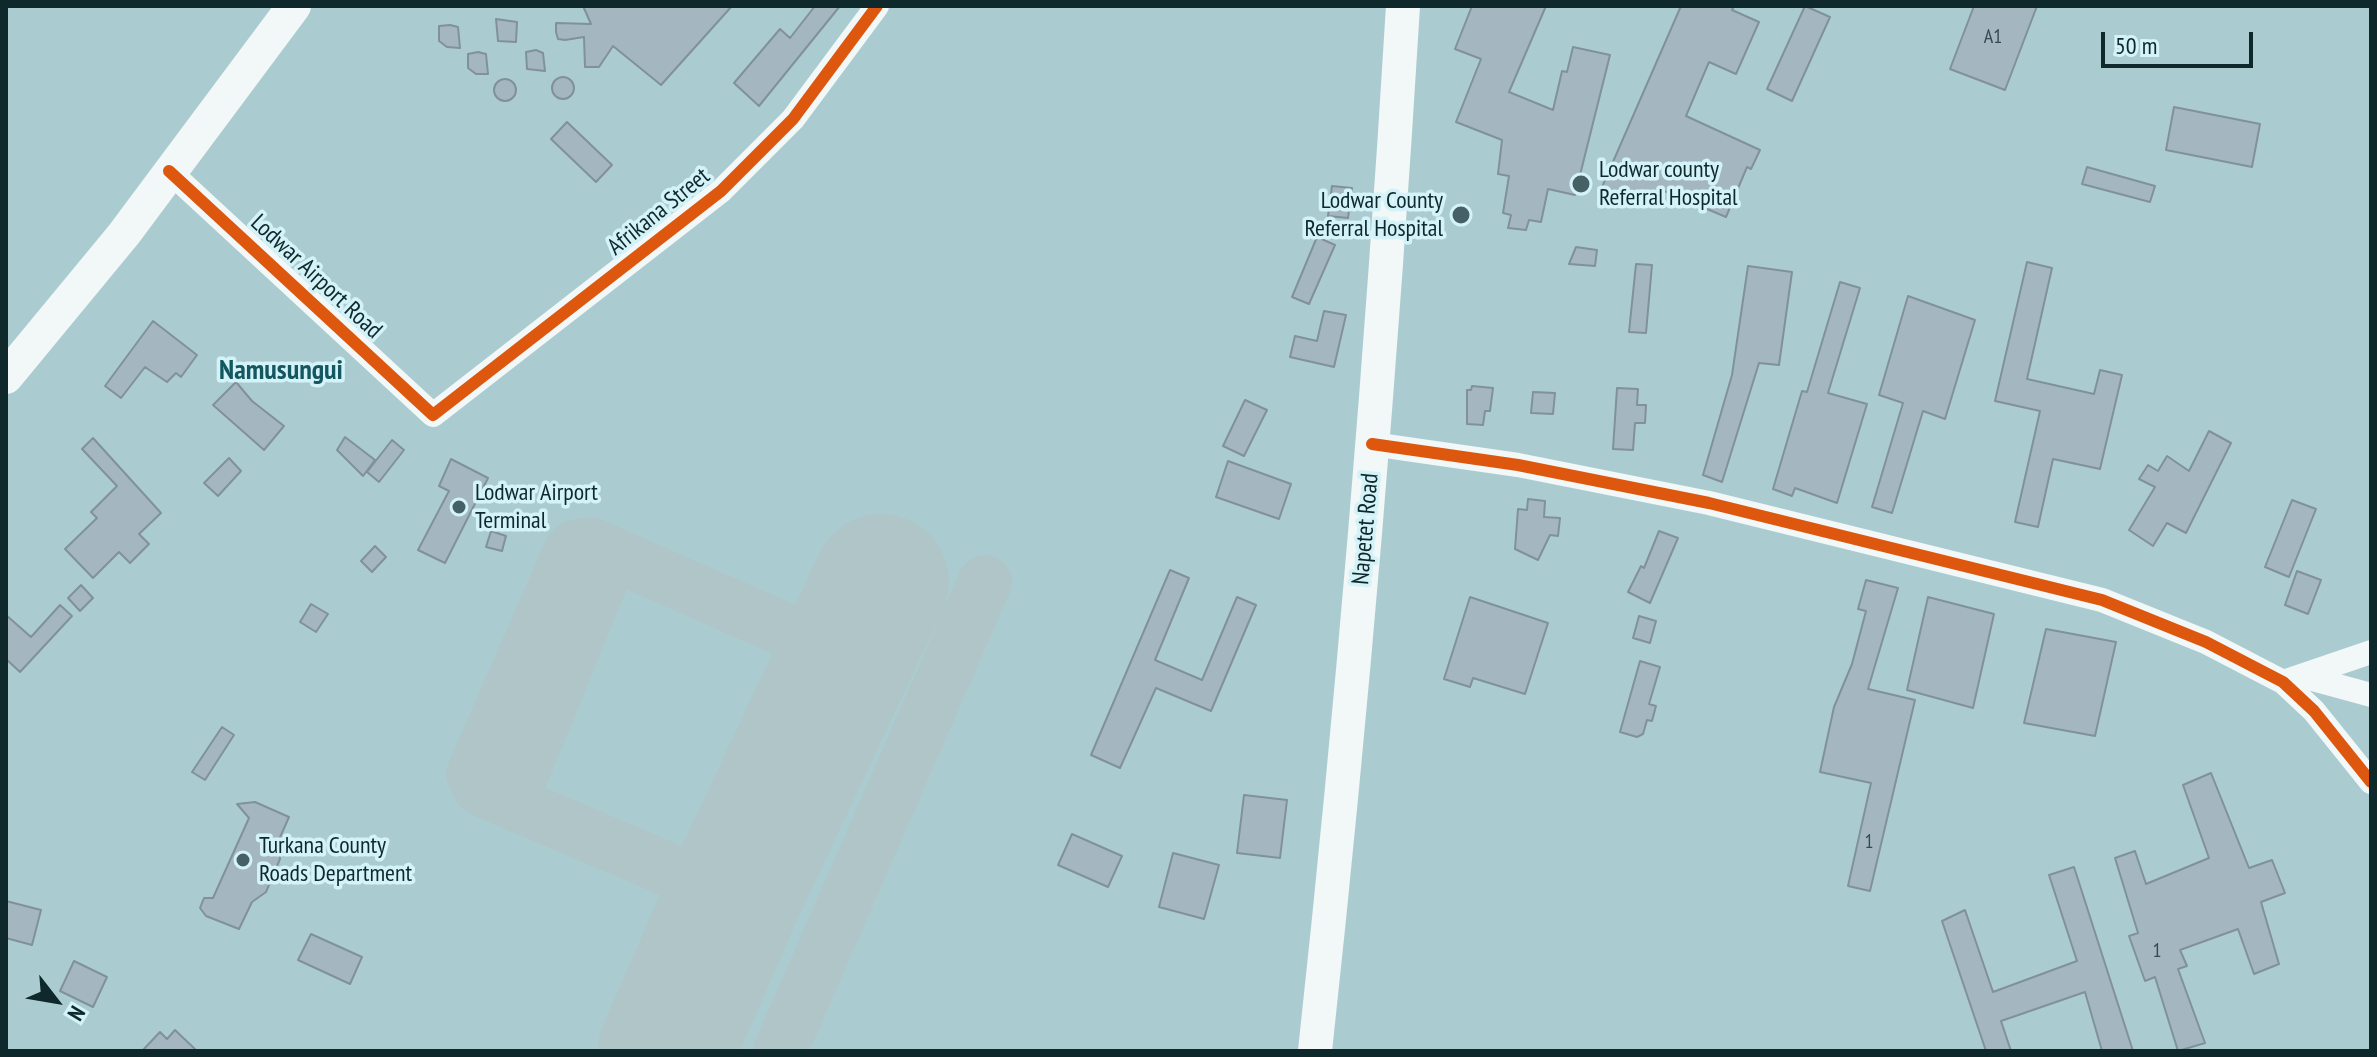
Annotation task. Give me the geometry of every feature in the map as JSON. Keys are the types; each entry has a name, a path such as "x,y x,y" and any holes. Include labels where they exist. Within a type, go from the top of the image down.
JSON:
{"main road":[{"path":"6,377 124,234 294,6"},
{"name":"Napetet Road","path":"1315,1051 1352,703 1403,6"}],"street":[{"name":"Afrikana Street","path":"433,415 624,269 743,171 793,119 877,6"},
{"name":"Lodwar Airport Road","path":"169,171 433,415"},
{"path":"1372,444 1518,465 1709,503 2088,596 2180,630 2294,679 2371,695"},
{"path":"2294,679 2371,652"},
{"path":"2294,679 2314,711 2371,782"}],"building":[{"path":"583,6 732,6 661,85 613,46 599,67 585,67 584,37 558,39 556,32 556,23 591,24"},
{"path":"815,6 840,6 759,106 734,83 780,29 790,38"},
{"path":"1472,6 1546,6 1509,92 1553,110 1562,71 1567,72 1573,47 1610,55 1575,195 1548,189 1541,222 1529,220 1526,230 1508,228 1511,215 1503,213 1509,176 1498,174 1502,140 1456,122 1481,59 1455,49"},
{"path":"1681,6 1734,6 1732,10 1759,22 1736,74 1709,62 1686,116 1760,150 1751,169 1747,167 1726,217 1662,190 1657,201 1625,188 1622,195 1602,187"},
{"path":"1805,6 1830,17 1792,101 1767,89"},
{"path":"1974,6 2037,6 2005,90 1950,69"},
{"path":"496,19 517,22 516,42 498,41"},
{"path":"439,26 458,27 460,48 447,47 439,41"},
{"path":"536,50 543,53 545,71 527,69 526,52"},
{"path":"468,54 486,54 488,74 476,74 468,68"},
{"path":"563,77 571,80 574,88 571,96 563,99 555,96 552,88 555,80"},
{"path":"505,79 513,82 516,90 513,98 505,101 497,98 494,90 497,82"},
{"path":"2174,107 2260,124 2252,167 2166,150"},
{"path":"567,122 612,165 596,182 551,139"},
{"path":"2087,167 2155,186 2150,202 2082,184"},
{"path":"1332,186 1352,188 1348,218 1328,216"},
{"path":"1317,237 1335,245 1309,304 1292,297"},
{"path":"1576,247 1597,250 1595,266 1569,264"},
{"path":"2027,262 2052,268 2027,379 2094,394 2100,370 2122,375 2100,469 2053,459 2038,527 2015,522 2040,411 1995,401"},
{"path":"1636,264 1652,265 1646,333 1629,332"},
{"path":"1748,266 1792,272 1779,365 1759,363 1722,482 1703,475 1732,375"},
{"path":"1840,282 1860,288 1828,393 1867,404 1837,503 1795,488 1792,496 1773,489 1802,391 1807,392"},
{"path":"1908,296 1975,320 1945,419 1923,411 1892,513 1872,507 1903,403 1879,395"},
{"path":"1324,311 1346,315 1334,367 1290,357 1295,336 1317,341"},
{"path":"153,321 197,355 181,377 176,373 167,382 145,367 121,398 105,386"},
{"path":"236,382 252,401 284,426 264,450 213,405"},
{"path":"1472,386 1493,388 1490,411 1485,411 1483,425 1467,424 1467,390 1471,390"},
{"path":"1617,388 1638,389 1637,405 1646,405 1645,423 1635,423 1633,450 1613,449"},
{"path":"1533,392 1555,393 1553,414 1531,413"},
{"path":"1245,400 1267,410 1244,456 1223,446"},
{"path":"2209,431 2231,443 2186,533 2167,523 2153,546 2129,530 2155,487 2139,479 2148,465 2158,471 2167,456 2189,471"},
{"path":"345,437 375,460 363,476 337,450"},
{"path":"93,438 161,513 139,534 149,544 130,563 119,552 93,578 65,549 97,518 91,512 117,486 82,449"},
{"path":"392,440 404,450 379,482 367,472"},
{"path":"229,458 241,471 218,496 204,483"},
{"name":"Lodwar Airport Terminal","path":"451,459 488,478 445,563 418,550 449,491 439,486"},
{"path":"1228,461 1291,484 1279,519 1216,497"},
{"path":"1528,499 1545,501 1544,517 1560,518 1558,536 1550,535 1538,560 1515,549 1518,509 1527,510"},
{"path":"2292,500 2316,509 2289,577 2265,567"},
{"path":"491,531 506,536 502,551 486,547"},
{"path":"1659,531 1678,538 1650,603 1628,592 1641,566 1644,568"},
{"path":"375,546 386,557 372,572 361,561"},
{"path":"1170,570 1189,578 1155,660 1202,680 1237,597 1256,605 1211,711 1156,688 1120,768 1091,755"},
{"path":"2297,571 2321,580 2308,614 2285,605"},
{"path":"1866,580 1898,588 1868,689 1915,700 1870,891 1848,886 1871,783 1820,772 1834,707 1852,664 1866,611 1858,609"},
{"path":"81,585 93,598 80,611 68,598"},
{"path":"1470,597 1548,623 1525,694 1473,678 1470,687 1444,679"},
{"path":"1928,597 1994,614 1973,708 1907,690"},
{"path":"311,604 328,614 316,632 300,622"},
{"path":"60,605 72,616 20,672 6,659 6,615 31,637"},
{"path":"1639,616 1656,621 1650,643 1633,638"},
{"path":"2046,629 2116,642 2095,736 2024,723"},
{"path":"1640,661 1660,667 1649,704 1656,706 1652,721 1647,720 1643,734 1637,737 1620,732"},
{"path":"222,727 234,735 205,780 192,772"},
{"path":"2211,773 2249,868 2272,860 2285,893 2261,902 2279,964 2254,974 2238,929 2180,950 2187,966 2178,969 2205,1043 2178,1051 2155,977 2145,981 2129,936 2138,933 2115,858 2135,851 2146,884 2209,858 2183,785"},
{"path":"1244,795 1287,800 1280,858 1237,853"},
{"path":"255,802 289,817 278,842 280,859 266,892 252,902 239,929 206,916 200,908 204,898 213,898 249,818 237,804"},
{"path":"1072,834 1122,856 1108,887 1058,865"},
{"path":"1173,853 1219,865 1204,919 1159,907"},
{"path":"2074,867 2133,1051 2102,1051 2085,992 2001,1021 2011,1051 1986,1051 1942,921 1965,910 1993,992 2077,961 2049,875"},
{"path":"6,901 41,910 32,945 6,938"},
{"path":"311,934 362,957 350,984 298,960"},
{"path":"74,961 107,977 93,1007 60,991"},
{"path":"175,1030 197,1051 142,1051 160,1032 167,1039"}],"taxiway":[{"path":"733,897 479,787 473,774 570,552 575,547 590,544 847,657"},
{"path":"518,806 517,786 606,569 622,558"},
{"path":"780,1051 985,582"}],"runway":[{"path":"666,1051 733,897 881,582"}],"cycle path":[{"path":"169,171 433,415 721,191 793,119 877,6"},
{"path":"1372,444 1518,465 1709,503 2102,600 2206,642 2283,682 2314,711 2371,782"}],"place":[{"name":"Lodwar county Referral Hospital","path":"1581,184"},
{"name":"Lodwar County Referral Hospital","path":"1461,215"},
{"name":"Lodwar Airport Terminal","path":"459,507"},
{"name":"Turkana County Roads Department","path":"243,860"}],"district":[{"name":"Namusungui","path":"281,371"}]}
